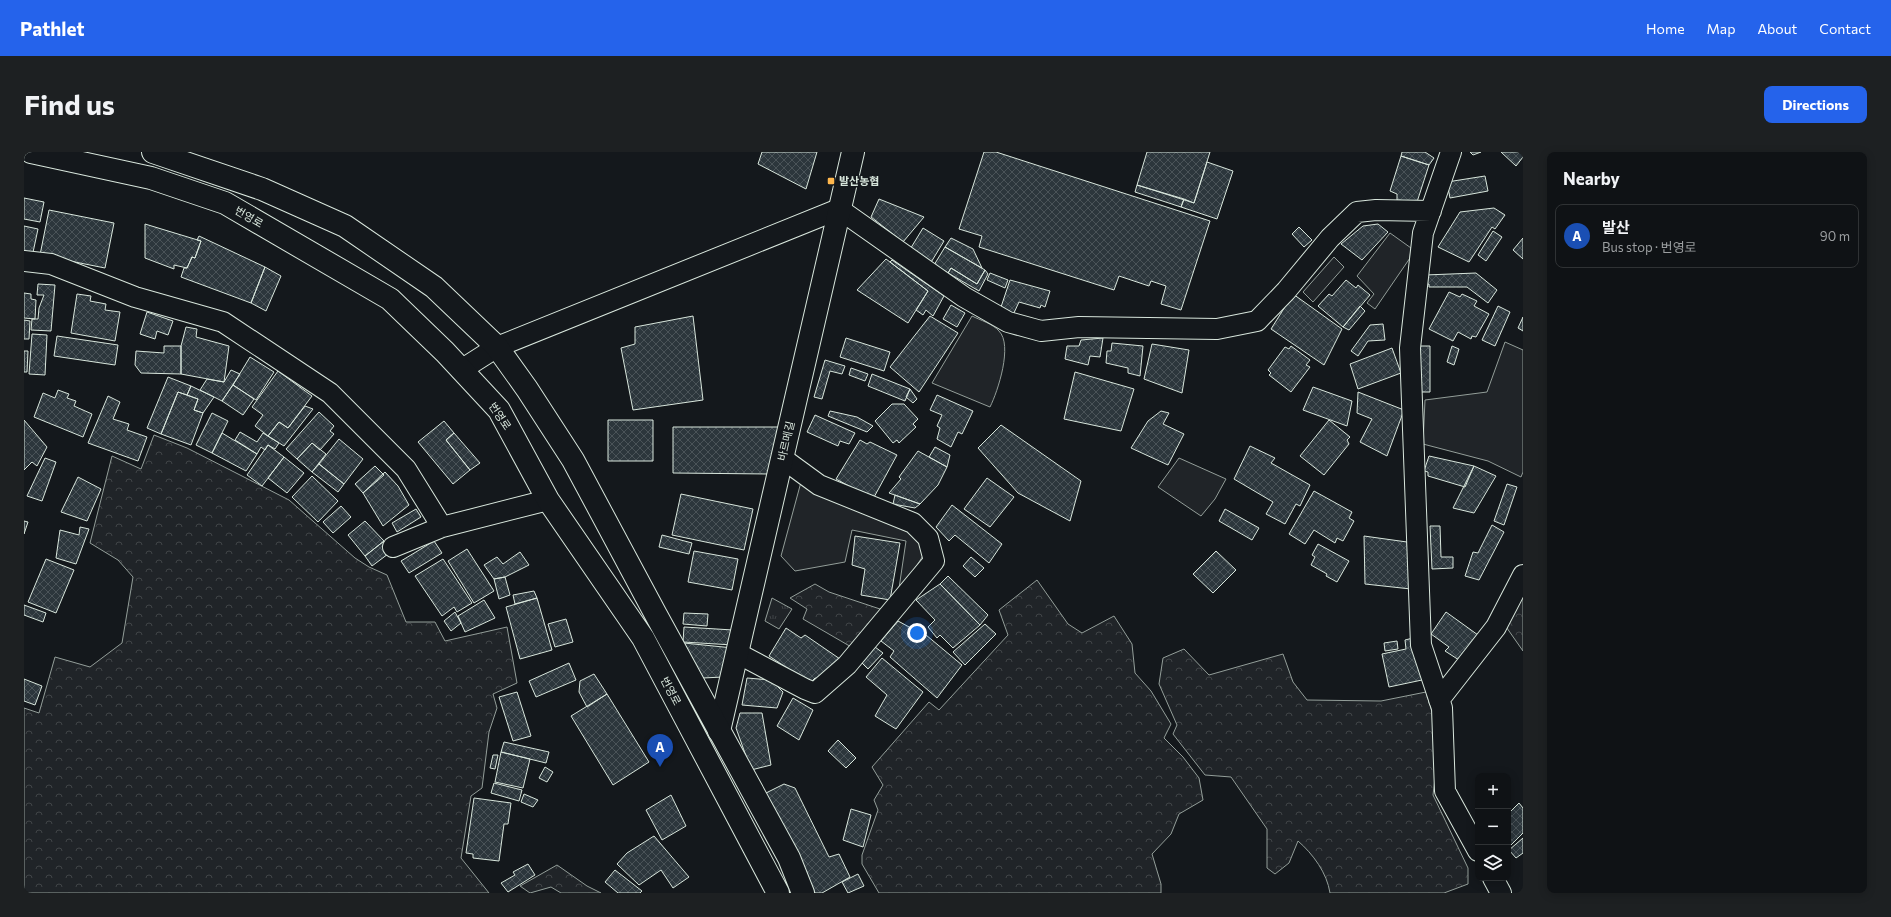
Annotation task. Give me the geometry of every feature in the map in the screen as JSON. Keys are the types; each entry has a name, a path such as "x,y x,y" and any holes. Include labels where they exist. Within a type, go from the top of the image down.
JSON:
{"main road":[{"name":"번영로","path":"31,152 151,178 225,203 390,299 462,370 499,410 548,500 643,638 778,893"},
{"name":"번영로","path":"153,152 262,189 345,226 434,287 497,347 527,389 573,460 789,858 804,893"},
{"name":"바르메길","path":"719,731 853,152"}],"street":[{"path":"1451,152 1423,233 1410,348 1421,645 1442,708 1445,791 1475,846"},
{"path":"462,370 497,347 839,209 964,297 1008,322 1041,332 1079,327 1217,329 1257,321 1286,291 1330,238 1357,212 1376,210 1430,211"},
{"path":"24,261 51,264 135,297 223,322 330,393 406,469 442,527"},
{"path":"738,652 815,693 847,665 934,560 928,538 913,523 819,485 782,458"},
{"path":"393,547 442,527 548,500"},
{"path":"1439,700 1496,627 1523,575"},
{"path":"1495,881 1501,893"}],"green space":[{"path":"1390,233 1411,248 1410,258 1375,309 1367,303 1374,294 1357,276"},
{"path":"1334,257 1344,267 1313,302 1303,292"},
{"path":"972,316 986,322 999,331 1003,338 1005,347 1000,380 990,407 932,383"},
{"path":"1505,342 1523,350 1523,472 1521,477 1488,461 1423,444 1425,400 1487,392"},
{"path":"154,435 187,448 289,500 355,558 369,567 387,575 406,622 435,622 445,641 507,627 517,683 493,694 497,708 489,732 482,788 471,796 461,858 489,893 24,893 24,708 39,713 55,657 90,667 122,643 133,577 118,560 90,543 112,456 141,469"},
{"path":"1179,458 1226,479 1215,499 1201,516 1158,487"},
{"path":"801,482 850,508 913,532 926,551 898,595 906,541 852,530 845,562 795,571 781,556"},
{"path":"1037,580 1068,624 1082,633 1114,616 1132,644 1135,673 1151,691 1171,724 1164,738 1183,757 1199,778 1203,800 1179,814 1171,834 1152,854 1161,884 1161,893 879,893 862,864 862,855 878,810 874,800 883,785 872,767 929,702 939,710 1008,635 999,610"},
{"path":"815,584 829,592 889,612 853,648 803,619 807,609 790,598"},
{"path":"1523,592 1523,651 1502,621"},
{"path":"772,598 792,609 779,629 765,621"},
{"path":"1184,649 1209,675 1283,654 1293,682 1307,700 1381,701 1426,692 1436,725 1436,770 1433,795 1468,868 1468,884 1444,893 1330,893 1323,871 1309,852 1298,841 1289,863 1275,874 1267,868 1267,829 1231,777 1205,775 1173,734 1177,725 1159,684 1163,658"},
{"path":"557,865 587,886 601,893 561,893 551,887 530,893 520,886"}],"building":[{"path":"762,152 817,152 806,189 758,164"},
{"path":"984,152 996,152 1210,221 1181,310 1161,304 1166,286 1151,281 1149,286 1119,276 1114,290 979,247 982,236 959,229"},
{"path":"1147,152 1210,152 1194,203 1137,185"},
{"path":"1402,152 1425,152 1434,158 1429,165 1401,156"},
{"path":"1470,152 1481,152 1473,155"},
{"path":"1501,152 1523,152 1523,157 1516,166"},
{"path":"1401,156 1429,165 1417,202 1397,200 1397,194 1390,191"},
{"path":"1207,162 1233,171 1217,219 1181,207 1184,199 1194,203"},
{"path":"1485,176 1488,191 1450,198 1447,182"},
{"path":"1137,185 1184,199 1181,207 1135,192"},
{"path":"24,198 44,202 40,222 24,219"},
{"path":"879,199 924,217 903,242 871,217"},
{"path":"1494,208 1505,215 1495,229 1492,227 1469,262 1438,247 1460,212"},
{"path":"49,210 114,223 105,268 40,255"},
{"path":"145,224 201,241 195,258 192,257 187,268 174,265 174,269 145,258"},
{"path":"1378,224 1388,232 1362,260 1341,244 1363,226"},
{"path":"24,226 38,229 32,257 24,255"},
{"path":"1299,227 1312,240 1304,247 1292,234"},
{"path":"923,228 944,241 930,264 909,251"},
{"path":"1493,231 1502,237 1486,261 1478,255"},
{"path":"199,236 265,267 251,303 181,277 184,268 187,268 192,257 195,258 201,241 197,240"},
{"path":"951,238 973,249 982,268 945,247"},
{"path":"1523,238 1523,259 1513,250"},
{"path":"945,247 985,270 977,284 951,268 948,273 934,265"},
{"path":"886,259 928,291 908,323 857,290"},
{"path":"892,260 944,296 933,316 926,310 923,315 916,310 928,291 890,262"},
{"path":"265,267 281,276 266,311 251,303"},
{"path":"951,268 977,284 985,270 988,274 979,291 948,273"},
{"path":"990,273 1008,280 1005,288 987,280"},
{"path":"1476,273 1497,290 1488,303 1467,287 1429,287 1429,284 1425,285 1425,275"},
{"path":"1010,280 1050,291 1045,307 1041,305 1040,308 1019,302 1013,315 1000,310"},
{"path":"1346,280 1356,288 1358,285 1370,295 1343,327 1318,306 1329,294 1332,296"},
{"path":"38,284 55,285 51,331 31,330 32,319 38,319 39,308 44,295 37,295"},
{"path":"1449,292 1460,297 1462,294 1477,301 1474,306 1489,314 1476,337 1472,336 1471,339 1458,332 1453,341 1429,329"},
{"path":"24,293 31,294 31,299 36,300 35,319 24,318"},
{"path":"77,294 91,296 90,301 106,304 105,310 120,312 115,341 71,333"},
{"path":"1293,294 1342,329 1324,365 1271,329"},
{"path":"951,305 965,313 957,327 943,319"},
{"path":"1360,306 1365,311 1349,330 1343,327"},
{"path":"1498,306 1510,312 1495,346 1482,340"},
{"path":"147,312 173,321 168,335 157,331 155,339 140,334"},
{"path":"693,316 703,400 633,410 621,348 635,344 635,327"},
{"path":"930,316 958,333 919,392 890,367"},
{"path":"1523,317 1523,331 1518,328"},
{"path":"24,320 30,321 29,339 24,339"},
{"path":"1383,324 1385,340 1368,341 1358,356 1351,351 1370,325"},
{"path":"186,327 197,329 196,337 229,346 224,382 181,374 181,346"},
{"path":"32,334 47,335 45,375 29,374"},
{"path":"57,336 118,345 115,365 54,356"},
{"path":"846,338 890,352 884,371 840,357"},
{"path":"1103,338 1100,357 1090,356 1088,365 1065,359 1067,346 1079,346 1081,340"},
{"path":"1112,343 1143,346 1140,376 1128,373 1128,368 1106,363 1107,351 1111,351"},
{"path":"1152,344 1189,350 1182,393 1144,379"},
{"path":"164,346 181,346 181,374 141,373 135,365 136,351 164,353"},
{"path":"1291,346 1310,360 1306,365 1310,367 1291,392 1269,375 1271,373 1268,370 1285,347 1289,349"},
{"path":"1419,346 1430,346 1430,392 1419,392"},
{"path":"1452,346 1459,349 1454,365 1447,362"},
{"path":"1392,348 1401,373 1358,389 1350,364"},
{"path":"24,351 28,351 27,372 24,372"},
{"path":"250,357 274,372 256,400 233,385"},
{"path":"825,360 845,366 842,374 830,371 822,399 814,397"},
{"path":"851,368 868,374 865,381 849,375"},
{"path":"231,370 240,374 222,401 200,390 207,379 224,382"},
{"path":"278,371 312,396 288,428 279,422 268,436 255,426 263,415 252,407"},
{"path":"1075,372 1134,389 1121,431 1064,419"},
{"path":"872,374 910,389 905,401 868,386"},
{"path":"168,377 191,386 187,395 178,392 161,434 147,428"},
{"path":"233,385 254,399 243,415 222,401"},
{"path":"191,386 214,397 203,413 194,410 198,399 187,395"},
{"path":"1313,387 1352,401 1347,426 1303,410"},
{"path":"910,389 917,399 913,403 906,397"},
{"path":"58,390 69,394 67,398 76,401 74,406 92,414 83,437 34,417 43,393 55,398"},
{"path":"178,392 198,399 194,410 203,413 191,445 161,434"},
{"path":"1358,392 1404,410 1387,456 1360,442 1372,419 1357,413"},
{"path":"937,395 973,411 962,434 958,432 951,447 937,439 940,428 937,426 942,415 930,410"},
{"path":"108,396 120,402 113,419 129,424 127,430 147,437 138,461 88,443"},
{"path":"892,404 904,404 918,419 913,424 916,427 899,443 897,440 893,443 875,421"},
{"path":"305,406 313,409 284,446 268,436 279,422 288,428"},
{"path":"830,411 857,417 873,426 867,432 828,416"},
{"path":"1161,411 1169,413 1163,424 1184,434 1168,465 1131,448 1148,421"},
{"path":"319,412 334,426 330,431 334,434 320,450 312,443 297,459 286,449"},
{"path":"212,413 228,421 212,453 196,445"},
{"path":"815,415 855,433 849,444 840,441 838,446 807,432"},
{"path":"24,420 47,447 37,466 32,462 24,470"},
{"path":"608,420 653,420 653,461 608,461"},
{"path":"1329,420 1350,437 1347,440 1349,444 1324,475 1300,456"},
{"path":"444,421 454,433 446,440 470,470 453,484 418,442"},
{"path":"1001,425 1081,481 1070,521 1018,493 978,448"},
{"path":"673,427 778,427 768,474 673,473"},
{"path":"240,432 257,442 263,433 279,443 275,449 268,445 265,450 261,447 257,454 235,440"},
{"path":"222,433 257,454 246,471 212,453"},
{"path":"454,433 480,463 470,470 446,440"},
{"path":"339,439 363,459 344,484 319,464"},
{"path":"860,440 867,444 870,442 897,455 873,499 836,479"},
{"path":"312,443 326,454 312,472 297,459"},
{"path":"268,445 284,457 262,486 247,475"},
{"path":"1250,446 1275,458 1271,463 1310,485 1300,506 1296,504 1285,524 1266,514 1273,502 1234,479"},
{"path":"935,447 950,455 947,467 929,457"},
{"path":"918,451 947,467 938,485 920,504 889,493 901,479 899,477"},
{"path":"1429,456 1474,466 1465,487 1428,476 1428,472 1424,471"},
{"path":"284,457 304,473 287,493 268,478"},
{"path":"45,458 56,462 42,501 27,496"},
{"path":"319,464 344,484 338,492 312,472"},
{"path":"375,466 384,475 363,493 355,484"},
{"path":"1474,466 1496,476 1474,513 1453,508"},
{"path":"385,472 398,486 409,505 383,526 363,493"},
{"path":"312,476 338,501 318,522 292,497"},
{"path":"78,477 101,489 87,521 61,512"},
{"path":"987,478 1014,497 990,527 964,509"},
{"path":"1507,484 1517,487 1504,525 1494,521"},
{"path":"1314,491 1352,512 1349,518 1354,521 1343,541 1337,538 1335,543 1314,530 1305,544 1289,534"},
{"path":"681,494 753,509 744,550 672,535"},
{"path":"895,495 920,504 915,508 893,504"},
{"path":"952,505 1002,544 989,563 955,535 949,541 936,527"},
{"path":"341,506 351,517 333,533 323,522"},
{"path":"416,509 421,517 397,532 392,523"},
{"path":"1225,509 1259,528 1252,540 1219,521"},
{"path":"24,521 28,522 24,534"},
{"path":"365,521 384,541 365,556 348,535"},
{"path":"1492,525 1504,532 1479,580 1465,576 1473,552 1478,553"},
{"path":"1430,526 1440,526 1441,557 1453,557 1453,568 1432,569"},
{"path":"80,527 89,529 76,564 56,558 60,530 79,535"},
{"path":"662,535 692,543 689,554 659,547"},
{"path":"855,536 900,543 890,600 861,595 865,569 852,565"},
{"path":"1364,536 1407,542 1411,589 1365,584"},
{"path":"384,541 392,551 372,566 365,556"},
{"path":"434,541 442,553 409,573 401,561"},
{"path":"1318,544 1349,561 1337,582 1326,576 1327,574 1311,565 1315,557 1312,555"},
{"path":"467,549 494,591 474,603 448,561"},
{"path":"694,551 738,559 732,590 688,582"},
{"path":"1216,551 1236,570 1213,593 1193,574"},
{"path":"520,552 529,565 505,577 494,579 484,565 497,557 503,564"},
{"path":"971,557 984,568 975,577 963,566"},
{"path":"46,559 74,570 56,613 28,602"},
{"path":"443,559 472,603 457,612 454,607 442,616 415,576"},
{"path":"948,576 988,615 980,625 940,584"},
{"path":"505,577 510,595 499,599 494,579"},
{"path":"940,584 980,625 953,648 940,635 937,638 928,627 935,620 916,600"},
{"path":"534,591 537,598 515,604 513,595"},
{"path":"537,598 552,650 520,659 506,607"},
{"path":"484,600 495,618 465,632 458,616"},
{"path":"24,605 46,613 43,622 24,615"},
{"path":"455,612 461,623 451,631 444,621"},
{"path":"1446,612 1478,635 1459,660 1445,651 1449,647 1431,634"},
{"path":"684,613 708,614 707,626 683,624"},
{"path":"566,619 573,642 555,647 548,624"},
{"path":"898,621 911,628 914,625 962,665 937,698 890,657 894,651 881,641"},
{"path":"985,624 996,634 965,665 953,652"},
{"path":"684,627 733,630 733,645 683,642"},
{"path":"786,628 801,638 805,635 840,659 819,679 815,678 810,683 769,656"},
{"path":"1413,638 1422,680 1389,687 1382,654 1406,649 1405,640"},
{"path":"1397,641 1398,649 1385,651 1384,643"},
{"path":"684,643 733,648 723,677 703,678"},
{"path":"875,647 883,653 868,669 862,663"},
{"path":"882,658 923,692 896,729 875,716 887,695 866,677"},
{"path":"569,663 576,680 536,697 529,681"},
{"path":"594,674 607,694 587,707 579,692 580,681"},
{"path":"747,678 771,680 783,692 777,708 742,705"},
{"path":"24,679 42,686 35,705 24,701"},
{"path":"517,692 531,736 513,741 499,697"},
{"path":"607,694 649,762 613,785 571,716"},
{"path":"793,698 813,710 799,740 777,726"},
{"path":"740,713 762,713 771,765 751,770 736,728"},
{"path":"838,740 856,758 846,768 828,751"},
{"path":"504,742 549,752 546,763 501,752"},
{"path":"501,752 530,759 523,788 495,782"},
{"path":"493,755 498,755 495,769 490,768"},
{"path":"545,767 553,772 547,782 539,778"},
{"path":"494,783 522,790 519,801 491,793"},
{"path":"784,784 795,788 829,857 839,854 850,877 822,893 815,893 764,794"},
{"path":"524,794 538,800 533,807 521,802"},
{"path":"671,795 686,826 662,840 646,810"},
{"path":"474,798 511,803 508,824 504,824 499,861 473,858 473,854 466,853"},
{"path":"1519,803 1523,808 1523,833 1511,845 1511,811"},
{"path":"851,809 871,815 863,847 843,840"},
{"path":"654,836 689,877 673,888 661,870 639,885 617,864 627,853"},
{"path":"1523,838 1523,853 1516,858 1511,852 1511,848"},
{"path":"528,864 535,875 508,892 501,883 515,875 513,872"},
{"path":"615,870 642,891 640,893 618,893 605,882"},
{"path":"858,874 864,886 848,893 842,882"}],"place":[{"name":"발산농협","path":"831,181"},
{"name":"발산","path":"660,767"}]}
